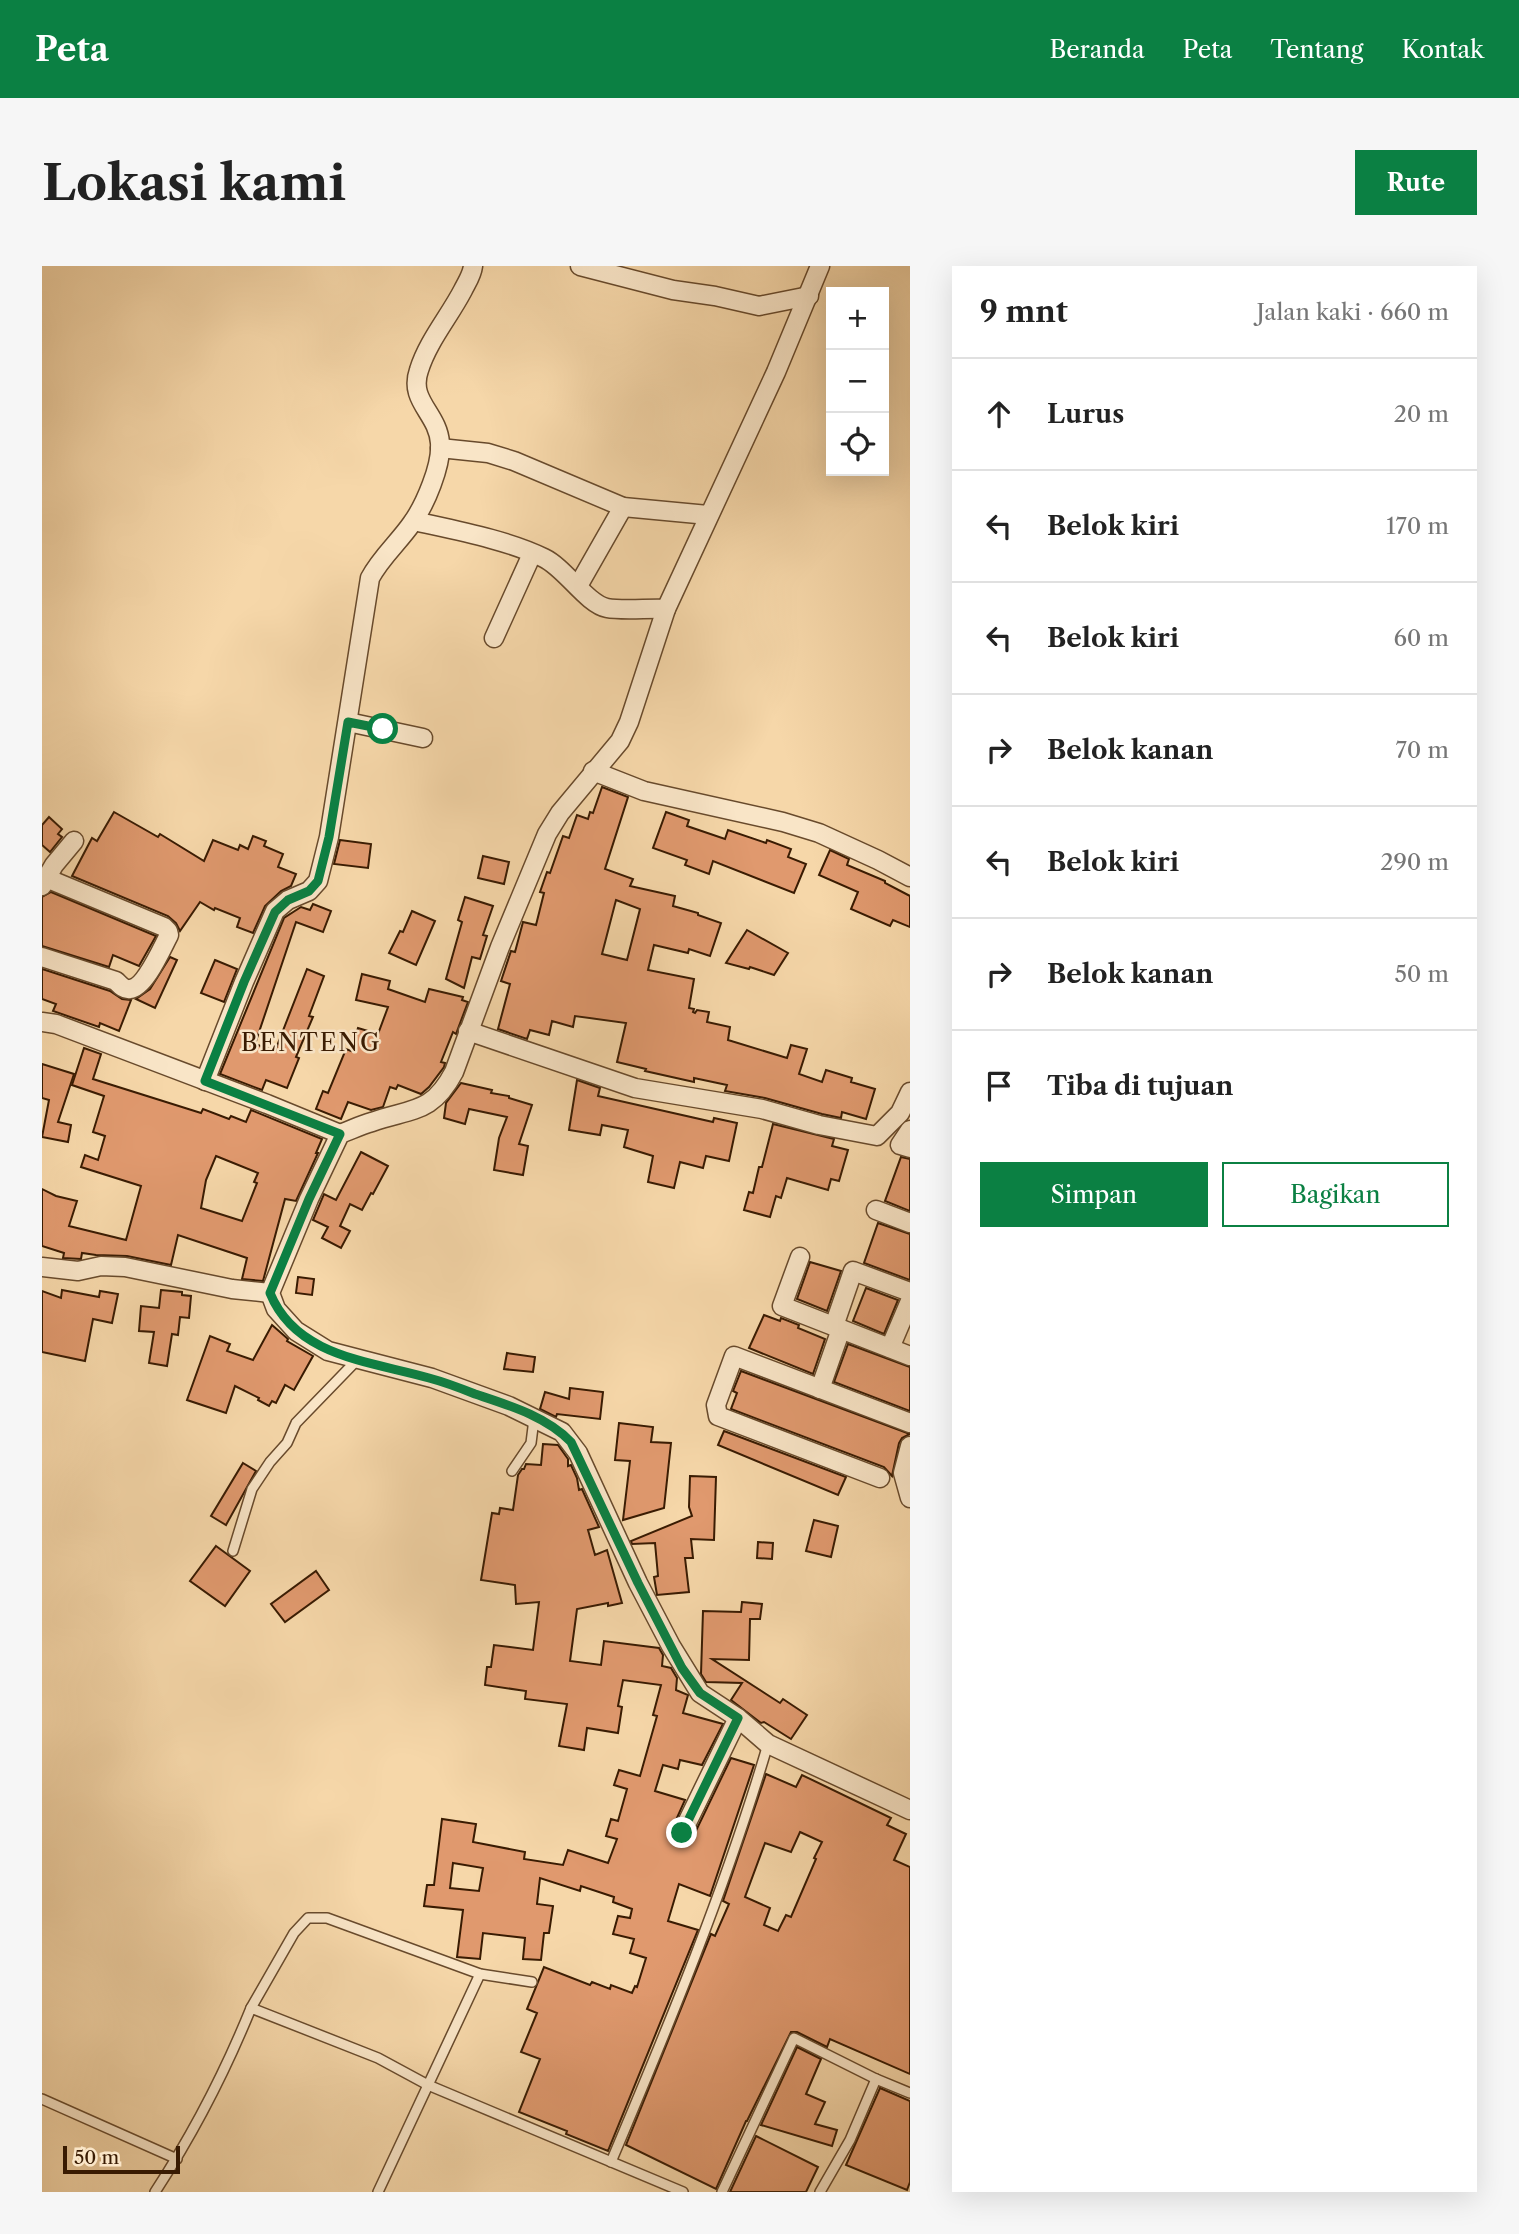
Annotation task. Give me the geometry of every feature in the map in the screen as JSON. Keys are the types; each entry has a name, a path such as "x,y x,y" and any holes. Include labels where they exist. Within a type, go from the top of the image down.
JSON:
{"street":[{"path":"205,1081 275,912 288,900 309,891 318,881 329,837 370,578 377,565 414,521 440,458 438,429 417,395 417,373 422,359 458,300 473,266"},
{"path":"580,266 673,290 759,306 809,296"},
{"path":"42,1023 56,1024 340,1134 373,1121 415,1111 445,1089 547,834 560,813 620,741 629,722 666,608 821,266"},
{"path":"440,448 488,453 514,461 623,507 708,515"},
{"path":"578,586 623,507"},
{"path":"414,521 483,538 553,563 595,602 606,608 666,608"},
{"path":"494,638 532,554"},
{"path":"348,722 423,738"},
{"path":"593,772 644,791 783,822 819,833 910,877"},
{"path":"42,957 116,981 124,989 131,989 143,983 169,935 164,927 44,882 74,841"},
{"path":"468,1031 635,1088 762,1109 819,1125 877,1136 900,1113 910,1092"},
{"path":"910,1130 900,1145 910,1148"},
{"path":"340,1134 309,1199 270,1293 276,1309 296,1331 328,1351 432,1378 534,1417 562,1432 571,1442 682,1668 700,1693 738,1718 768,1744 910,1810"},
{"path":"876,1210 910,1223"},
{"path":"800,1257 782,1306 910,1356"},
{"path":"42,1267 78,1270 102,1266 125,1267 232,1289 270,1293"},
{"path":"820,1389 853,1271 910,1292"},
{"path":"890,1348 910,1301"},
{"path":"880,1478 718,1416 716,1405 734,1356 910,1423"},
{"path":"910,1446 903,1473 910,1498"},
{"path":"682,1833 738,1718"}],"lane":[{"path":"233,1551 252,1489 287,1443 296,1423 357,1360"},
{"path":"512,1472 531,1443 534,1417"},
{"path":"611,2162 667,2029 747,1815 768,1744"},
{"path":"155,2192 177,2159 225,2069 251,2008 294,1933 308,1919 327,1918 480,1974 532,1982"},
{"path":"378,2192 480,1974"},
{"path":"251,2008 377,2058 428,2085 683,2192"},
{"path":"722,2192 794,2038 876,2080 910,2093"},
{"path":"820,2192 850,2140 876,2080"},
{"path":"42,2099 177,2159"}],"building":[{"path":"602,787 628,797 605,869 633,879 630,886 675,896 673,906 721,923 710,956 689,949 688,953 654,945 648,970 694,979 689,1008 694,1009 695,1013 697,1010 709,1012 707,1022 730,1027 728,1040 787,1058 791,1045 807,1049 799,1074 822,1082 826,1070 852,1078 851,1082 875,1089 866,1119 842,1112 841,1118 822,1114 765,1098 725,1091 727,1085 694,1078 694,1082 617,1062 626,1023 575,1016 573,1027 552,1021 549,1035 530,1030 527,1039 498,1029 510,984 501,981 511,951 515,952 523,922 536,925 544,893 540,892 563,836 569,838 577,815 588,819 590,812 593,813","holes":["616,900 640,909 627,960 602,954"]},
{"path":"114,812 158,837 160,834 204,861 213,840 238,850 240,845 248,849 253,836 266,841 264,846 283,854 278,867 296,874 291,886 281,891 265,906 253,933 237,927 240,918 215,908 214,910 200,902 180,931 168,916 72,876 92,838 97,841"},
{"path":"666,812 689,820 687,826 725,839 728,830 791,849 788,857 806,864 794,893 713,861 709,874 685,865 687,860 653,848"},
{"path":"49,817 62,829 58,834 62,837 50,852 42,845 42,825"},
{"path":"340,840 371,844 368,868 334,864"},
{"path":"830,850 849,859 847,865 885,881 910,896 910,927 893,920 890,926 851,909 858,892 819,875"},
{"path":"483,856 509,862 504,884 478,878"},
{"path":"51,892 156,936 139,966 113,955 109,967 42,946 42,897"},
{"path":"465,897 493,906 483,935 487,936 480,959 472,957 464,988 446,979 462,922 458,920"},
{"path":"313,904 331,911 323,932 296,922 255,1044 275,1051 307,969 324,976 309,1016 313,1017 296,1057 299,1058 287,1088 266,1080 262,1090 220,1074 284,918 301,907 310,910"},
{"path":"412,911 435,921 416,965 389,953 400,931 403,932"},
{"path":"747,930 788,953 774,975 726,963"},
{"path":"170,957 177,960 155,1008 136,999 150,989"},
{"path":"215,960 237,969 224,1002 201,993"},
{"path":"42,969 131,1000 119,1031 100,1023 99,1027 53,1011 56,1004 42,999"},
{"path":"362,974 390,981 388,989 425,1002 429,989 463,997 462,1000 468,1002 456,1034 453,1032 441,1062 445,1063 444,1067 429,1087 421,1094 398,1085 396,1089 390,1087 383,1107 371,1110 348,1102 341,1119 316,1109 323,1091 328,1093 346,1049 351,1051 358,1028 378,1034 388,1007 356,1000"},
{"path":"84,1048 101,1054 93,1079 201,1113 203,1109 229,1119 231,1116 246,1122 251,1110 322,1139 296,1201 285,1199 263,1281 242,1279 247,1258 178,1235 171,1265 127,1256 82,1253 81,1259 63,1258 64,1253 42,1246 42,1189 77,1201 69,1226 126,1240 141,1186 81,1167 85,1155 98,1160 105,1136 93,1132 104,1096 72,1085","holes":["216,1156 258,1173 254,1182 257,1183 242,1221 201,1208 206,1180"]},
{"path":"42,1064 74,1074 58,1122 71,1125 68,1142 42,1137 49,1100 42,1098"},
{"path":"577,1080 600,1088 598,1096 713,1122 714,1118 737,1123 729,1161 706,1156 703,1168 680,1162 674,1188 648,1182 653,1156 624,1147 628,1130 602,1125 600,1135 569,1130"},
{"path":"461,1083 492,1090 491,1093 509,1096 532,1105 519,1144 528,1146 523,1175 494,1170 499,1138 507,1117 469,1109 465,1124 444,1118 446,1103"},
{"path":"773,1124 834,1139 832,1146 848,1150 839,1181 831,1179 828,1190 787,1178 781,1198 776,1196 770,1217 744,1210 749,1192 753,1193 759,1167 762,1167"},
{"path":"361,1152 388,1166 362,1210 350,1204 340,1226 350,1231 341,1248 322,1238 328,1227 313,1220 324,1194 336,1200"},
{"path":"901,1157 910,1159 910,1211 885,1201"},
{"path":"878,1223 910,1234 910,1280 864,1263"},
{"path":"810,1262 841,1271 827,1311 797,1299"},
{"path":"298,1277 314,1279 312,1295 296,1293"},
{"path":"866,1288 898,1300 884,1334 853,1321"},
{"path":"62,1290 99,1297 100,1291 118,1294 112,1323 93,1319 85,1361 42,1352 42,1291 61,1298"},
{"path":"161,1290 182,1292 182,1295 191,1296 189,1318 180,1317 178,1335 172,1334 167,1366 149,1363 154,1332 139,1331 141,1306 159,1308"},
{"path":"764,1315 799,1325 798,1328 825,1339 813,1374 749,1348"},
{"path":"272,1325 287,1341 313,1356 294,1390 285,1385 276,1403 272,1401 269,1406 235,1386 226,1413 187,1400 210,1336 230,1344 227,1351 253,1360"},
{"path":"848,1344 910,1367 910,1411 834,1382"},
{"path":"507,1353 535,1357 533,1372 504,1369"},
{"path":"741,1371 910,1434 899,1443 892,1476 884,1467 731,1409 737,1393 733,1391"},
{"path":"570,1388 603,1392 600,1419 557,1414 556,1417 540,1409 545,1392 569,1399"},
{"path":"619,1423 653,1427 651,1442 671,1443 664,1508 623,1520 630,1461 615,1460"},
{"path":"724,1431 846,1477 838,1495 718,1445"},
{"path":"543,1444 558,1445 568,1459 568,1466 571,1465 579,1490 582,1489 599,1527 588,1530 595,1555 607,1550 622,1603 577,1609 570,1661 601,1665 604,1641 659,1648 663,1655 662,1666 671,1668 677,1678 676,1690 688,1695 683,1713 723,1724 702,1765 680,1760 678,1769 663,1765 655,1791 685,1800 672,1829 673,1840 682,1844 692,1839 731,1758 754,1765 710,1896 679,1884 668,1921 698,1930 608,2151 519,2112 540,2059 521,2052 537,2013 527,2009 544,1967 590,1985 592,1982 610,1989 611,1985 632,1993 635,1986 637,1987 646,1958 630,1953 634,1939 613,1934 618,1916 630,1918 632,1909 613,1902 614,1897 581,1886 580,1891 540,1878 537,1904 553,1906 549,1933 544,1933 541,1960 523,1959 525,1938 483,1933 480,1959 457,1957 463,1910 424,1906 427,1885 434,1885 442,1819 476,1824 473,1842 525,1852 524,1859 563,1865 568,1850 608,1863 617,1839 606,1836 611,1819 618,1821 627,1789 614,1785 619,1770 640,1776 657,1716 653,1715 661,1685 623,1680 618,1706 622,1707 618,1733 587,1728 584,1750 559,1746 567,1704 525,1699 526,1691 485,1685 494,1645 533,1650 539,1602 516,1604 515,1585 481,1580 492,1513 499,1514 500,1508 513,1510 518,1475 526,1464 541,1465","holes":["453,1863 483,1868 479,1891 450,1888"]},
{"path":"243,1463 256,1471 226,1525 211,1516"},
{"path":"690,1476 716,1477 714,1540 691,1539 693,1558 685,1558 689,1592 657,1595 654,1577 658,1576 655,1543 632,1544 631,1541 692,1516 689,1507"},
{"path":"814,1520 838,1526 831,1557 806,1551"},
{"path":"758,1542 773,1543 772,1559 757,1558"},
{"path":"216,1546 250,1571 225,1606 190,1581"},
{"path":"316,1571 329,1590 285,1622 271,1604"},
{"path":"742,1602 762,1604 760,1619 750,1619 749,1660 712,1659 780,1703 783,1699 807,1715 791,1739 764,1722 761,1723 731,1700 742,1683 706,1682 701,1674 703,1611 741,1612"},
{"path":"766,1774 796,1787 802,1775 891,1818 887,1825 906,1834 894,1860 910,1867 910,2074 830,2039 827,2047 797,2032 791,2032 746,2121 716,2189 626,2145 711,1934 715,1936 729,1904 723,1901","holes":["800,1832 822,1842 791,1917 786,1915 778,1931 764,1925 770,1908 745,1897 765,1843 791,1852"]},
{"path":"797,2047 821,2059 806,2094 825,2102 815,2124 837,2130 832,2146 761,2125"},
{"path":"880,2088 910,2101 910,2182 907,2190 846,2165"},
{"path":"756,2136 818,2167 806,2192 730,2192"}],"district":[{"name":"BENTENG","path":"311,1043"}],"route":[{"path":"383,729 348,722 329,837 318,881 309,891 288,900 275,912 205,1081 340,1134 275,1275 270,1293 276,1309 296,1331 328,1351 432,1378 509,1406 551,1425 571,1442 682,1668 700,1693 738,1718 682,1833"}]}
